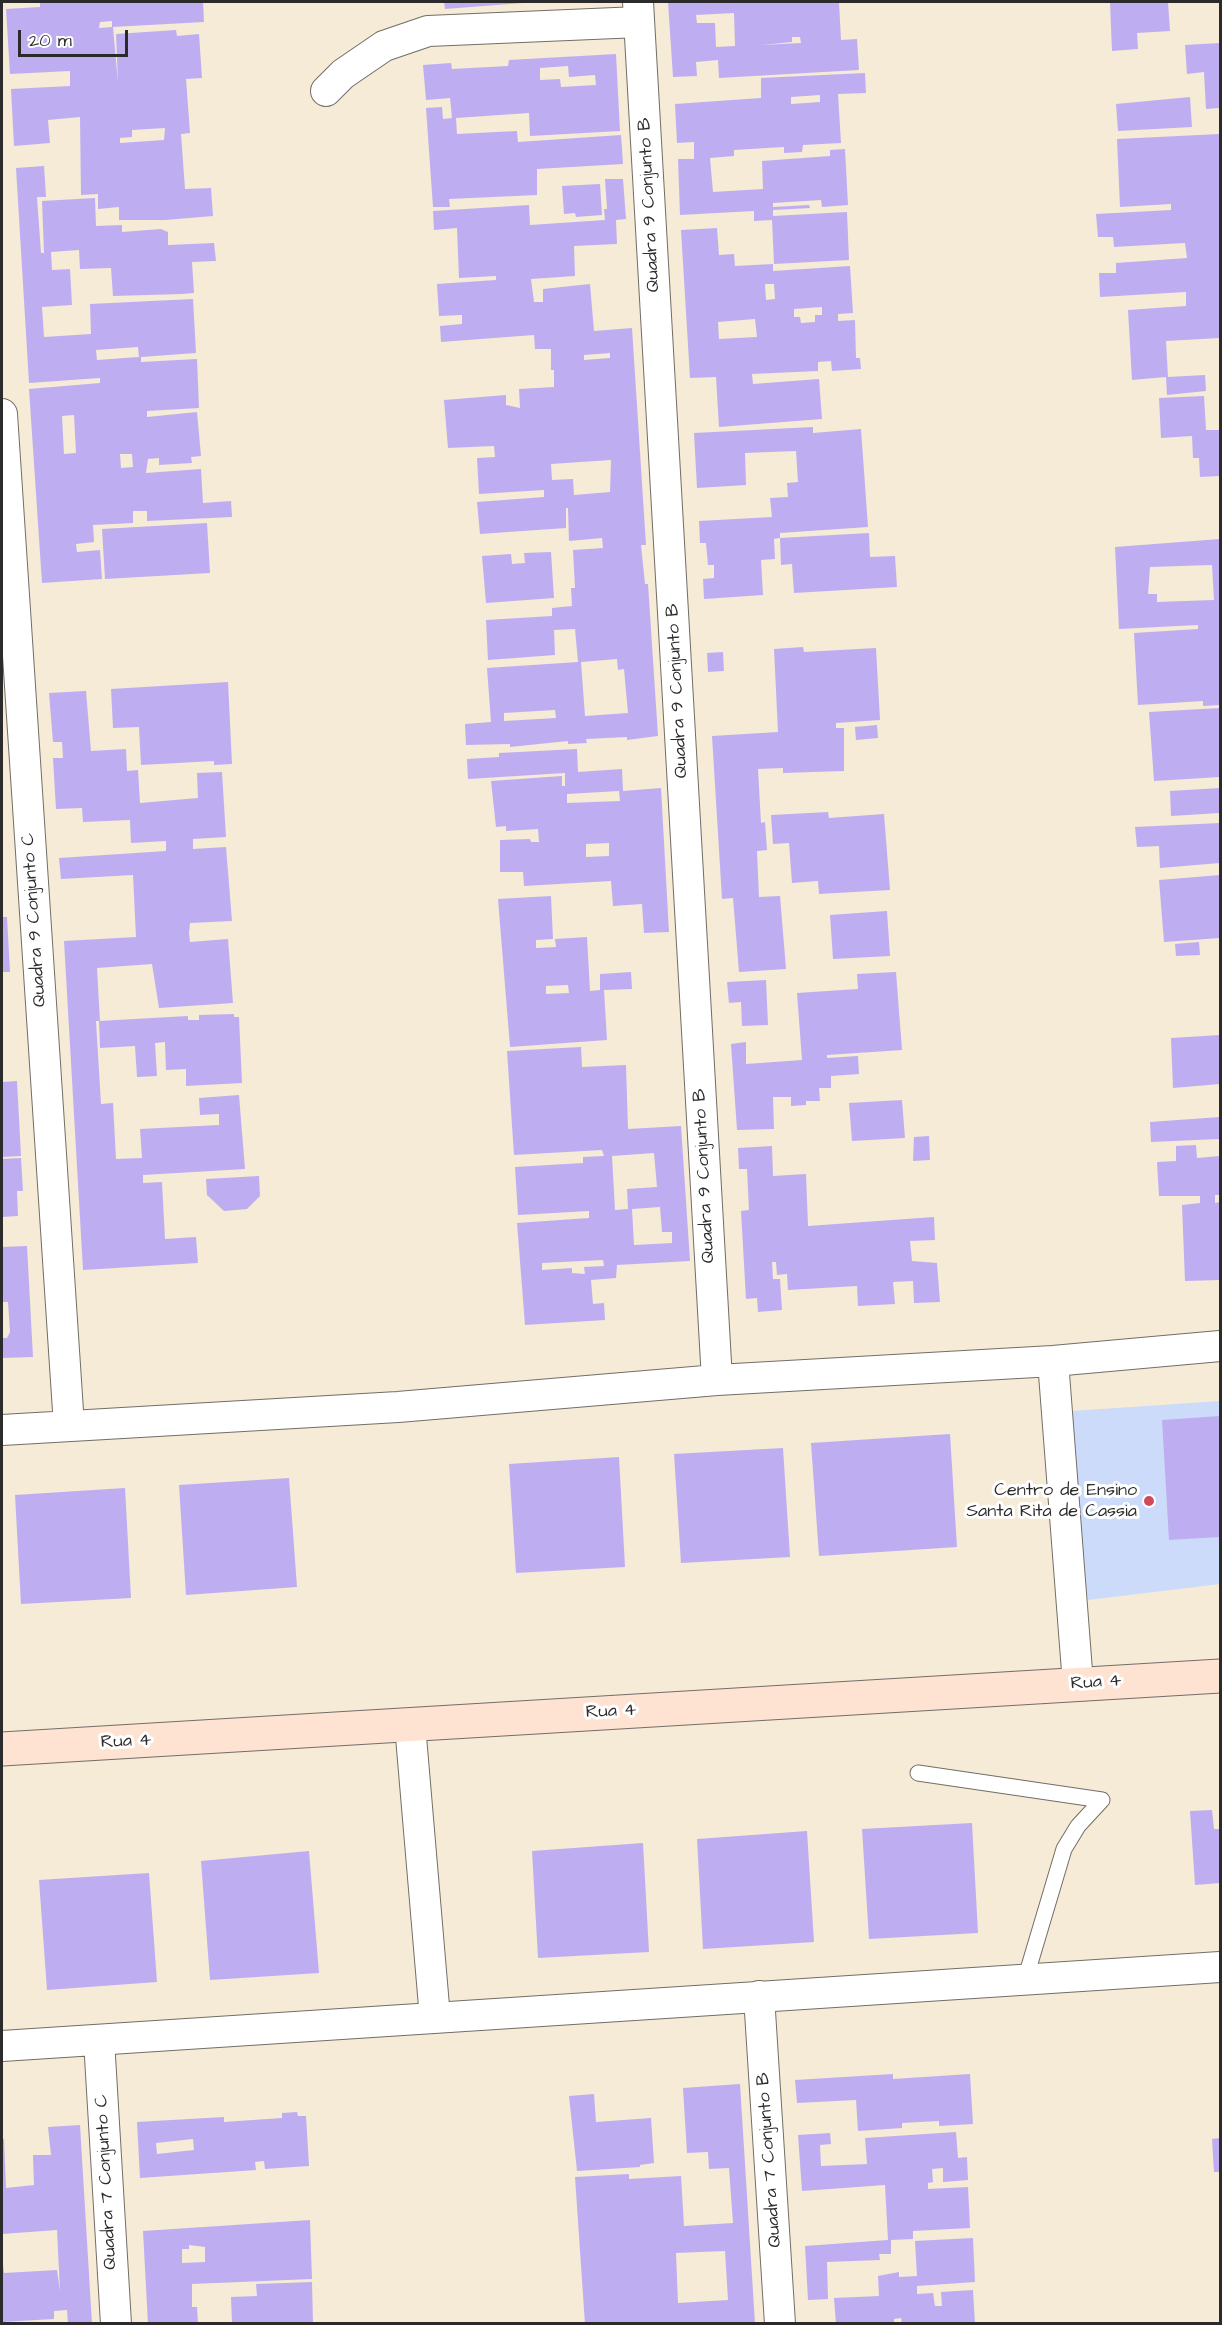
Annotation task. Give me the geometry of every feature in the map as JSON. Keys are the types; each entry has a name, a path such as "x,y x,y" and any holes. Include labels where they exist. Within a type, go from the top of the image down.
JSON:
{"street":[{"path":"326,91 343,74 384,46 428,31 639,12"},
{"name":"Quadra 9 Conjunto B","path":"639,12 717,1380"},
{"name":"Quadra 9 Conjunto C","path":"2,414 69,1426"},
{"path":"2,1430 398,1407 717,1380 1053,1361 1221,1346"},
{"path":"1053,1361 1078,1684"},
{"name":"Rua 4","path":"2,1749 1221,1676"},
{"path":"410,1725 435,2018"},
{"path":"2,2046 1221,1968"},
{"name":"Quadra 7 Conjunto B","path":"759,1996 780,2324"},
{"name":"Quadra 7 Conjunto C","path":"99,2040 116,2324"}],"lane":[{"path":"918,1773 1102,1800 1078,1826 1064,1849 1025,1980"}],"shaded area":[{"name":"Centro de Ensino Santa Rita de Cassia","path":"1220,1401 1220,1584 1088,1600 1079,1543 1072,1411"}],"building":[{"path":"40,2 203,2 204,22 112,27 112,21 100,22 99,28 113,27 118,83 116,34 176,30 177,36 199,34 202,78 186,79 190,133 181,134 185,189 211,188 213,216 165,220 119,220 119,207 98,209 98,194 81,195 80,117 48,120 50,143 14,146 11,89 70,86 70,71 10,74 6,9 40,7","holes":["165,128 164,140 120,143 120,138 132,137 132,130"]},
{"path":"444,2 523,2 523,3 445,9"},
{"path":"668,2 839,2 841,40 857,39 859,70 719,78 718,60 696,62 697,76 673,77","holes":["734,13 735,46 716,47 715,23 697,23 696,15","792,37 800,37 801,43 762,45 792,42"]},
{"path":"1110,2 1168,2 1170,31 1137,33 1138,49 1112,51"},
{"path":"1220,43 1220,108 1206,109 1204,72 1187,74 1185,45"},
{"path":"616,54 620,131 530,136 529,113 456,118 457,134 517,131 518,142 621,135 623,164 537,169 537,195 449,199 450,207 433,207 426,108 442,107 443,119 452,118 450,98 426,100 423,65 451,63 452,69 508,66 509,60","holes":["568,66 569,77 595,75 596,85 561,87 560,79 540,80 540,68"]},
{"path":"865,73 866,93 838,94 841,143 803,145 802,152 784,153 784,147 734,150 734,156 710,158 713,192 763,189 762,161 830,156 830,150 845,149 848,205 822,207 821,200 773,203 773,207 809,205 810,208 773,210 773,216 847,212 849,260 774,264 772,220 754,221 754,211 680,215 678,159 694,159 694,142 677,143 675,104 761,98 761,78","holes":["820,95 820,102 791,104 791,97"]},
{"path":"1190,97 1192,127 1118,131 1116,104"},
{"path":"1220,134 1220,338 1166,341 1168,377 1205,375 1206,391 1167,395 1166,377 1132,380 1128,310 1186,306 1186,292 1100,297 1099,273 1116,273 1116,263 1187,258 1185,243 1114,247 1113,237 1098,237 1096,214 1171,210 1171,204 1120,207 1117,139"},
{"path":"44,166 46,197 37,197 41,253 44,253 42,201 95,198 96,226 122,225 122,232 161,229 168,232 168,245 214,243 216,261 192,262 194,293 182,294 113,296 111,268 80,269 79,250 51,252 52,270 70,269 72,305 42,307 44,337 91,334 90,304 193,299 196,353 141,357 141,362 197,359 199,408 147,411 147,417 197,412 201,456 191,457 192,463 159,465 159,458 148,459 146,473 201,469 203,503 231,501 232,517 147,521 147,511 133,511 133,523 93,525 94,542 76,544 77,552 100,550 102,579 42,583 29,389 100,383 100,378 29,383 16,168","holes":["138,347 139,357 97,360 96,350","74,415 76,453 64,454 62,416","120,454 132,454 133,467 121,468"]},
{"path":"605,179 623,179 626,219 616,220 617,244 574,246 575,276 531,279 534,302 543,302 543,289 590,284 594,331 632,328 646,545 641,545 645,584 648,584 658,736 627,740 627,737 586,739 587,743 568,744 568,741 510,747 510,744 466,745 465,724 491,722 487,668 578,662 575,629 554,630 555,655 488,660 486,620 552,616 552,608 572,606 571,588 575,588 573,550 603,548 602,538 569,541 568,508 566,508 566,528 480,534 477,502 544,497 544,490 479,494 477,458 495,457 494,446 448,448 444,400 506,395 506,405 520,408 519,389 554,387 551,349 535,349 534,335 441,342 440,326 462,324 462,315 439,316 437,284 496,280 496,276 459,278 457,228 434,230 433,211 529,205 530,225 605,220 604,209 607,209","holes":["610,353 610,358 584,360 584,355","611,460 610,492 574,495 573,479 552,480 551,464","617,659 618,670 624,669 628,713 585,716 581,662","555,710 556,718 504,721 504,713"]},
{"path":"600,184 602,215 576,217 575,213 564,214 562,186"},
{"path":"717,228 719,255 734,254 735,266 773,264 773,271 850,266 853,313 838,314 838,321 855,320 856,358 860,358 861,369 832,371 831,361 818,362 818,371 752,374 753,384 819,379 822,419 719,427 716,377 690,378 681,230","holes":["765,284 774,284 775,299 766,300","822,307 822,315 815,315 815,322 801,323 800,317 794,317 794,309","755,319 757,337 719,339 718,322"]},
{"path":"1204,396 1206,430 1220,430 1220,476 1200,477 1199,458 1193,458 1192,436 1161,438 1159,398"},
{"path":"813,427 813,433 861,429 868,527 780,533 780,538 774,539 775,559 761,560 763,595 704,599 703,579 714,578 714,565 708,565 706,543 700,543 699,521 772,517 770,498 788,497 787,483 798,482 796,451 745,453 746,485 697,488 694,433"},
{"path":"207,523 210,573 105,579 102,529"},
{"path":"869,533 870,557 895,556 897,587 794,593 792,564 781,565 780,538"},
{"path":"1220,539 1220,705 1203,706 1203,701 1138,705 1134,633 1198,629 1198,625 1119,629 1115,547","holes":["1212,565 1214,600 1157,602 1157,594 1148,594 1150,567"]},
{"path":"551,552 554,598 486,603 482,556 511,554 512,564 525,563 524,553"},
{"path":"803,647 804,652 876,648 880,720 836,723 836,728 844,728 844,771 783,773 783,768 758,769 761,823 765,822 767,850 757,851 759,897 780,896 786,969 739,972 733,898 722,899 712,736 778,732 774,649"},
{"path":"723,652 724,671 708,672 707,653"},
{"path":"228,682 232,764 214,765 214,761 141,765 139,727 113,728 111,689"},
{"path":"86,691 91,751 126,749 127,771 138,770 140,803 198,798 197,773 222,772 226,837 193,839 193,849 226,847 232,921 190,923 189,933 190,942 228,939 233,1003 159,1008 152,964 97,968 100,1021 96,1021 101,1104 113,1103 116,1159 142,1158 140,1129 219,1125 219,1114 200,1115 199,1098 239,1095 245,1169 143,1175 143,1183 162,1182 165,1239 196,1237 198,1263 83,1270 64,941 136,937 133,875 61,879 59,858 166,851 166,841 131,843 130,820 83,822 82,808 56,809 53,758 63,758 62,742 53,742 49,693"},
{"path":"1220,708 1220,777 1154,781 1149,712"},
{"path":"877,725 878,738 856,740 855,727"},
{"path":"577,749 578,772 622,769 623,791 661,788 669,932 644,933 642,904 613,906 611,881 524,886 523,872 500,872 500,840 530,839 531,842 539,842 538,829 506,831 506,826 496,827 491,781 562,776 562,786 565,786 565,773 468,779 467,759 499,757 499,753","holes":["619,791 620,801 567,803 567,794","609,843 609,856 586,857 586,844"]},
{"path":"1220,788 1220,813 1171,816 1170,791"},
{"path":"828,812 829,818 884,814 890,890 819,894 818,881 792,883 789,843 773,844 771,815"},
{"path":"1220,823 1220,863 1160,868 1159,846 1137,847 1135,827"},
{"path":"1220,875 1220,938 1164,942 1159,880"},
{"path":"551,896 553,939 536,940 536,948 556,947 555,939 587,937 590,991 600,990 600,974 631,972 632,989 604,990 607,1040 510,1047 498,899","holes":["568,985 569,993 546,994 546,986"]},
{"path":"887,911 890,956 833,959 830,915"},
{"path":"2,917 7,917 10,972 2,972"},
{"path":"1199,942 1200,955 1176,956 1175,944"},
{"path":"896,972 902,1050 827,1055 827,1058 858,1056 859,1074 831,1076 831,1088 819,1088 820,1101 806,1101 806,1105 791,1106 791,1097 773,1097 774,1129 737,1130 731,1044 746,1042 746,1064 802,1060 797,993 858,989 857,974"},
{"path":"766,980 768,1025 742,1026 741,1002 729,1003 727,982"},
{"path":"234,1014 234,1017 239,1017 242,1083 186,1086 186,1069 166,1070 165,1042 155,1043 157,1076 137,1077 135,1046 100,1048 99,1021 188,1016 188,1020 199,1020 199,1015"},
{"path":"1220,1035 1220,1084 1173,1088 1171,1038"},
{"path":"581,1047 582,1067 626,1065 628,1129 681,1126 690,1261 617,1265 616,1278 591,1280 593,1304 604,1303 605,1320 525,1325 517,1223 589,1218 589,1211 518,1215 515,1167 583,1163 583,1157 604,1156 602,1150 514,1155 507,1051","holes":["654,1153 657,1187 627,1189 628,1209 615,1210 612,1156","660,1207 662,1232 672,1232 672,1243 634,1245 632,1209","603,1260 604,1266 584,1267 585,1274 572,1273 572,1268 542,1270 542,1263"]},
{"path":"17,1081 21,1156 2,1157 2,1082"},
{"path":"902,1100 905,1138 852,1141 849,1103"},
{"path":"1220,1117 1220,1139 1151,1142 1150,1122"},
{"path":"929,1136 930,1160 913,1161 914,1137"},
{"path":"1196,1145 1197,1158 1220,1156 1220,1195 1215,1195 1215,1203 1220,1202 1220,1280 1185,1281 1182,1205 1200,1203 1200,1196 1159,1196 1157,1162 1176,1161 1176,1146"},
{"path":"772,1146 773,1176 806,1174 808,1226 934,1217 935,1240 910,1241 912,1261 937,1263 940,1302 914,1303 913,1281 893,1282 895,1304 858,1306 857,1286 788,1290 787,1274 777,1275 776,1262 772,1262 773,1279 780,1279 782,1310 758,1312 757,1298 746,1299 741,1211 749,1210 747,1169 739,1169 738,1148"},
{"path":"21,1158 23,1191 17,1191 18,1216 2,1217 2,1159"},
{"path":"259,1176 260,1196 247,1209 224,1211 207,1195 206,1179"},
{"path":"27,1246 33,1357 2,1358 2,1338 7,1338 10,1332 8,1302 2,1302 2,1247"},
{"path":"1220,1416 1220,1537 1169,1540 1162,1420"},
{"path":"950,1434 957,1547 819,1556 811,1443"},
{"path":"783,1448 790,1557 681,1563 674,1454"},
{"path":"619,1457 625,1567 516,1573 509,1464"},
{"path":"289,1478 297,1587 186,1595 179,1485"},
{"path":"125,1488 131,1598 21,1604 15,1495"},
{"path":"1212,1810 1214,1829 1220,1829 1220,1883 1195,1885 1190,1811"},
{"path":"972,1823 978,1933 869,1939 862,1829"},
{"path":"807,1831 814,1942 703,1949 697,1839"},
{"path":"643,1843 649,1952 538,1958 532,1851"},
{"path":"309,1851 319,1973 210,1980 201,1861"},
{"path":"149,1873 157,1982 47,1990 39,1880"},
{"path":"893,2074 893,2079 970,2074 973,2124 939,2126 939,2121 902,2123 902,2128 858,2131 856,2100 797,2103 795,2080"},
{"path":"740,2084 755,2324 585,2324 575,2177 629,2174 629,2179 681,2176 684,2226 733,2223 729,2168 709,2169 708,2152 687,2153 683,2088","holes":["725,2251 728,2300 678,2303 676,2253"]},
{"path":"594,2094 596,2122 651,2118 654,2163 640,2165 640,2167 577,2171 569,2096"},
{"path":"297,2112 298,2116 306,2116 309,2166 265,2169 264,2161 255,2162 256,2170 140,2178 137,2122 224,2117 224,2122 282,2118 282,2113","holes":["193,2139 194,2150 157,2154 156,2143"]},
{"path":"80,2125 92,2324 68,2324 67,2310 54,2311 54,2319 2,2322 2,2256 4,2273 57,2270 60,2291 57,2230 2,2234 2,2139 4,2139 6,2188 34,2185 33,2155 51,2155 48,2127"},
{"path":"956,2132 958,2158 967,2157 968,2180 943,2182 943,2168 932,2169 933,2182 928,2183 928,2189 968,2187 970,2228 913,2231 913,2239 891,2240 891,2254 879,2254 880,2260 827,2262 828,2299 808,2300 805,2246 888,2240 885,2185 802,2191 798,2135 830,2133 831,2144 820,2145 821,2166 867,2164 865,2138"},
{"path":"1220,2138 1220,2172 1214,2172 1212,2139"},
{"path":"310,2220 312,2279 192,2284 192,2307 197,2307 198,2324 148,2324 143,2231","holes":["189,2245 205,2247 205,2262 182,2263 182,2249 189,2249"]},
{"path":"973,2238 975,2282 917,2286 917,2294 933,2293 935,2306 942,2306 941,2292 973,2290 975,2324 902,2324 901,2318 894,2319 894,2324 836,2324 834,2298 879,2296 878,2276 899,2272 899,2277 917,2276 915,2241"},
{"path":"312,2282 313,2324 232,2324 231,2297 257,2296 256,2284"}],"place":[{"name":"Centro de Ensino Santa Rita de Cassia","path":"1149,1501"}]}
